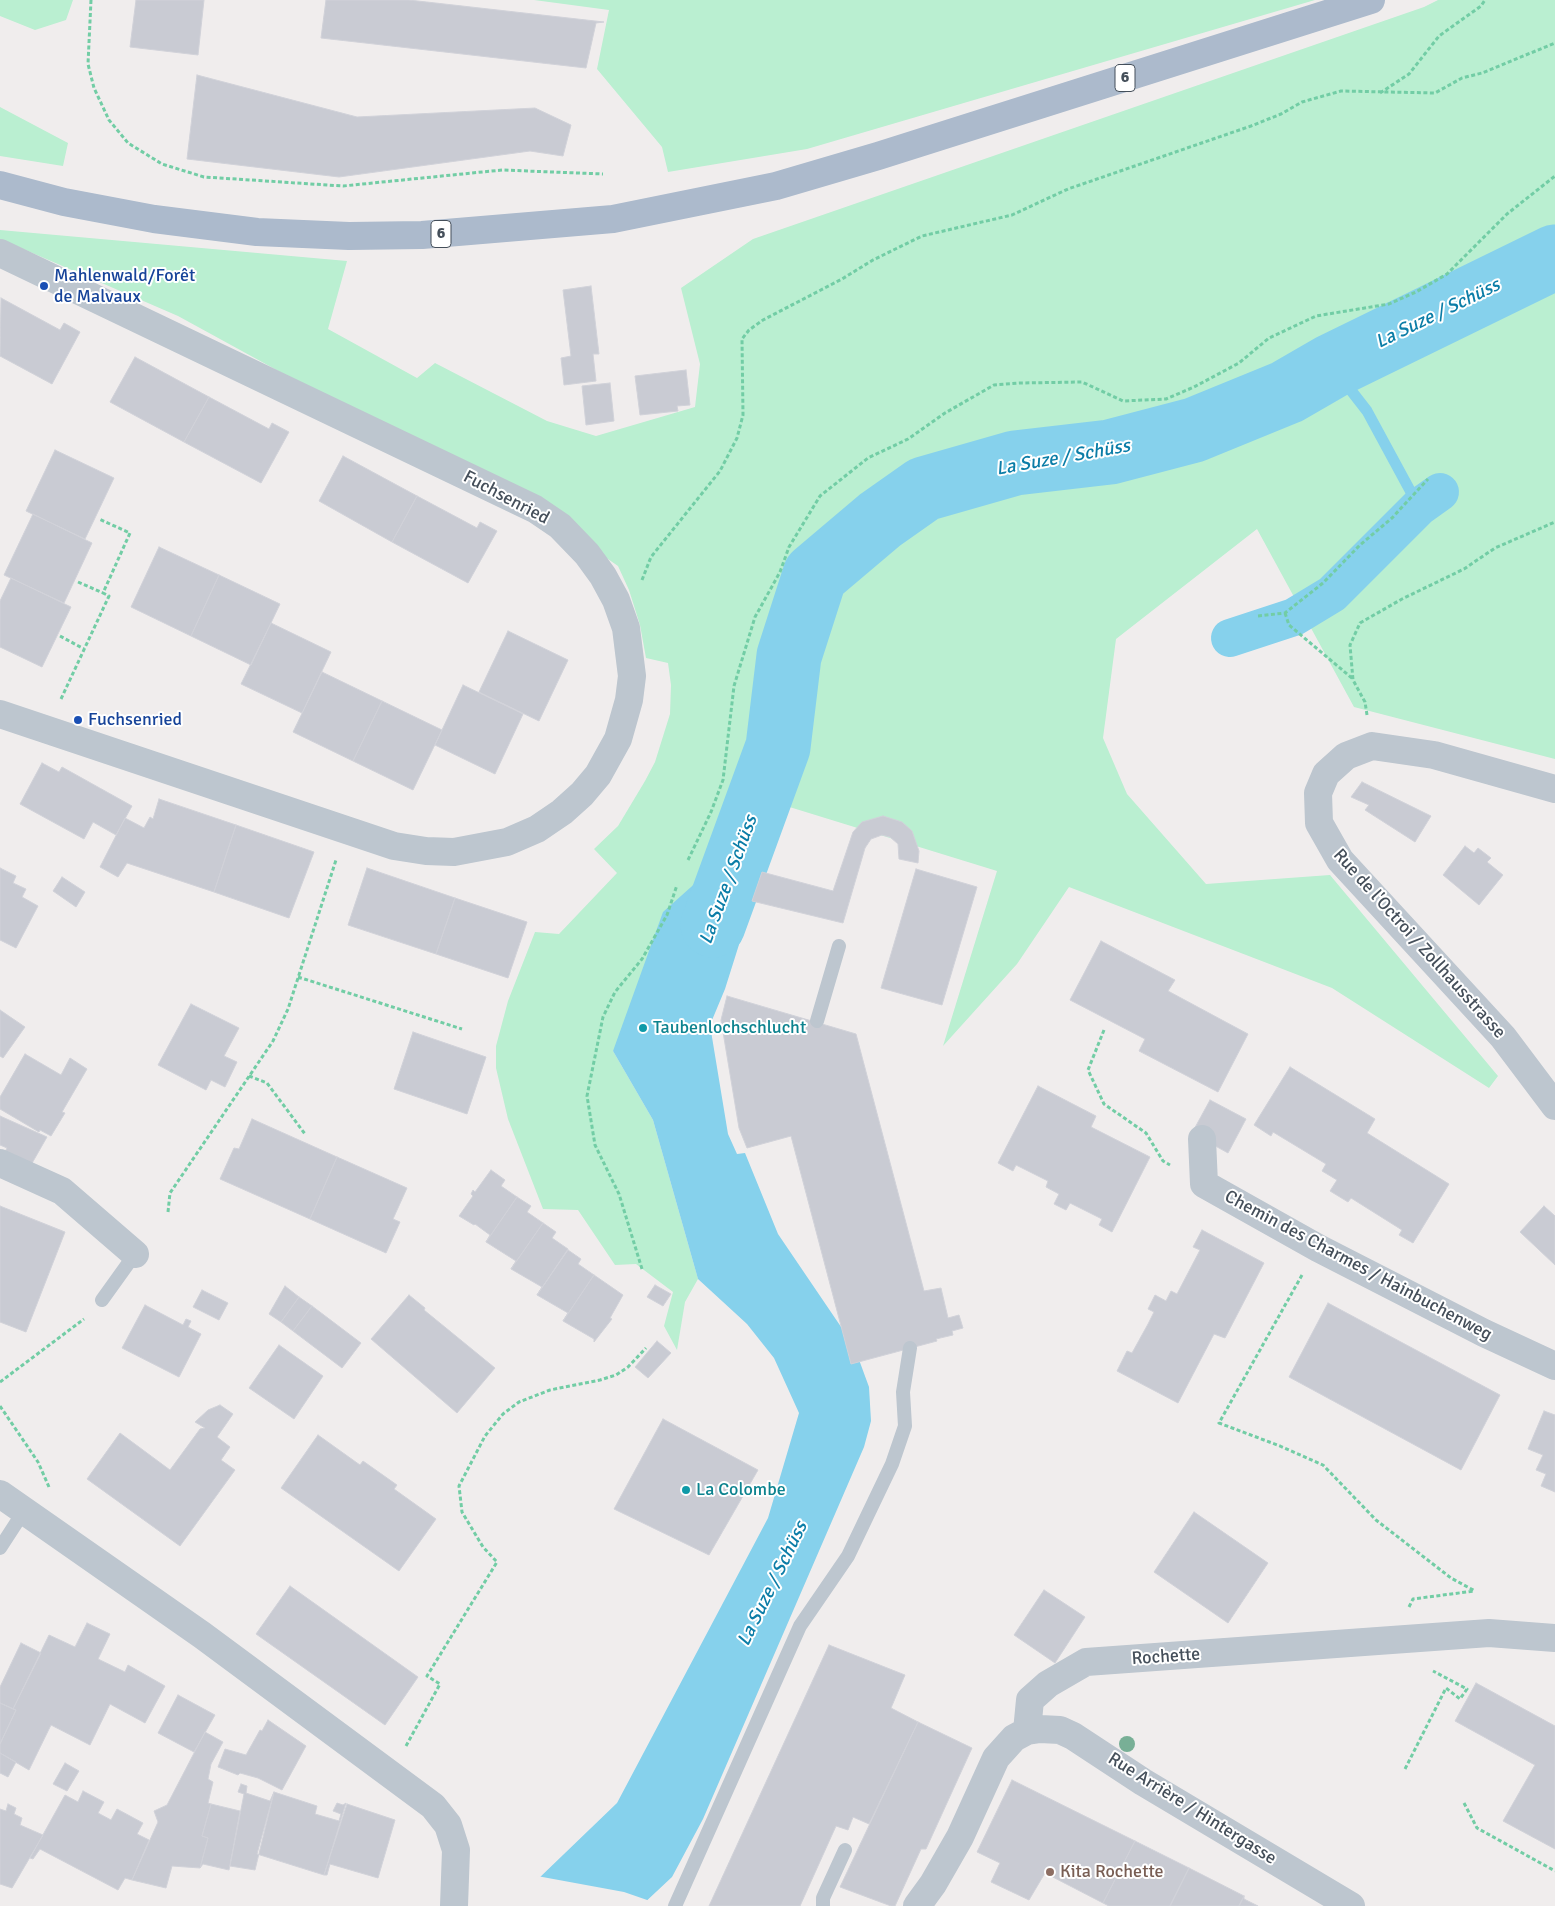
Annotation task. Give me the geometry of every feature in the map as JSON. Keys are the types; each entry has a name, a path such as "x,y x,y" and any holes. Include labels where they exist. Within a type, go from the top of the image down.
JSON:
{"main road":[{"name":"6","path":"0,185 64,202 154,219 257,232 350,236 422,235 613,219 776,186 878,156 1371,0"}],"street":[{"name":"Fuchsenried","path":"0,253 535,509 560,526 587,554 603,576 616,600 626,628 631,684 629,700 618,739 598,775 582,794 562,812 537,829 507,842 454,852 426,851 394,846 0,714"},
{"name":"Rue de l'Octroi / Zollhausstrasse","path":"1555,789 1434,755 1372,746 1346,756 1326,774 1318,792 1318,800 1319,822 1340,860 1504,1037 1555,1106"},
{"name":"Chemin des Charmes / Hainbuchenweg","path":"1202,1139 1204,1184 1318,1248 1484,1334 1555,1366"},
{"path":"0,1164 62,1191 135,1254"},
{"path":"0,1494 202,1635 433,1806 448,1825 456,1850 454,1906"},
{"name":"Rochette","path":"1027,1731 1028,1707 1033,1696 1048,1684 1086,1662 1489,1632 1555,1638"},
{"name":"Rue Arrière / Hintergasse","path":"1027,1731 1040,1729 1060,1730 1073,1736 1143,1782 1351,1906"},
{"path":"918,1906 960,1837 996,1758 1009,1742 1027,1731"}],"lane":[{"path":"817,1021 839,946"},
{"path":"102,1300 135,1254"},
{"path":"675,1906 800,1626 848,1556 892,1464 905,1426 903,1392 910,1348"},
{"path":"0,1548 24,1511"},
{"path":"823,1906 823,1898 845,1850"}],"path":[{"path":"90,0 88,64 94,88 109,120 128,143 162,164 204,177 343,186 502,170 603,174"},
{"path":"1380,93 1409,74 1439,36 1481,6 1485,0"},
{"path":"640,586 651,557 720,471 737,438 743,415 742,339 749,330 763,320 842,279 873,260 922,236 1012,216 1068,189 1251,126 1281,114 1302,102 1341,91 1380,93 1435,92 1462,78 1482,74 1555,43"},
{"path":"688,860 712,812 723,780 734,686 754,617 780,572 789,547 820,496 868,458 908,439 945,413 994,385 1082,382 1123,401 1166,399 1194,387 1239,363 1269,338 1316,316 1389,304 1416,292 1447,274 1507,214 1555,176"},
{"path":"1258,616 1285,613 1323,583 1360,545 1392,518 1428,479"},
{"path":"99,519 130,533 103,593"},
{"path":"1353,680 1350,645 1360,623 1402,599 1464,569 1495,548 1555,522"},
{"path":"47,730 110,596 78,582"},
{"path":"1285,613 1289,625 1353,680 1365,702"},
{"path":"60,636 84,649"},
{"path":"168,1212 170,1193 273,1042 298,977 346,829"},
{"path":"642,1269 619,1194 596,1145 587,1096 603,1017 615,992 642,959 667,915 677,885"},
{"path":"298,977 462,1029"},
{"path":"1104,1030 1088,1070 1104,1104 1146,1133 1163,1161 1204,1184"},
{"path":"249,1076 267,1083 305,1134"},
{"path":"1318,1248 1219,1423 1280,1446 1323,1466 1376,1520 1451,1578 1475,1591 1413,1599 1407,1611"},
{"path":"0,1382 82,1321 102,1300"},
{"path":"411,1740 440,1684 427,1676 498,1562 483,1547 462,1512 459,1486 485,1436 503,1414 518,1402 550,1390 616,1375 628,1367 646,1348"},
{"path":"0,1406 38,1462 47,1484 52,1490"},
{"path":"1405,1769 1446,1688 1460,1699 1467,1689 1450,1680"},
{"path":"1464,1803 1477,1828 1555,1870"}],"green space":[{"path":"0,0 73,0 66,20 35,30 0,16"},
{"path":"534,0 1315,0 807,149 668,172 662,147 597,69 609,10"},
{"path":"1438,0 1555,0 1555,759 1354,707 1257,529 1116,639 1103,738 1127,794 1206,884 1330,875 1498,1076 1489,1088 1332,988 1069,887 1017,964 943,1046 997,871 783,805 613,1051 653,1120 698,1279 685,1302 677,1350 664,1326 673,1292 636,1264 615,1265 578,1210 543,1209 508,1119 496,1068 496,1046 508,1001 535,932 559,934 617,873 594,849 618,826 645,781 655,762 670,714 671,685 668,663 646,658 640,625 629,590 618,566 556,523 178,316 0,239 0,230 347,261 328,329 417,378 435,363 547,421 596,436 695,407 700,364 681,288 753,239 1424,7"},
{"path":"0,107 68,143 63,166 0,156"}],"water":[{"path":"783,805 725,989 710,1025 728,1134 737,1154 745,1153 778,1234 854,1346 869,1387 871,1421 864,1447 703,1819 672,1877 641,1906 510,1906 617,1803 768,1518 799,1413 774,1358 747,1324 698,1279 653,1120 613,1051 663,912"}],"pier":[{"path":"537,1876 624,1892 650,1901 645,1906 507,1906"}],"building":[{"path":"136,0 204,0 198,55 130,47"},
{"path":"326,0 409,0 604,22 596,23 586,68 321,38"},
{"path":"197,75 357,117 535,108 571,125 563,156 530,151 339,177 187,159"},
{"path":"591,286 599,354 593,354 596,381 564,385 561,358 571,356 563,290"},
{"path":"1,298 60,330 64,323 80,332 52,384 0,356"},
{"path":"135,357 209,397 184,442 110,402"},
{"path":"686,370 690,405 677,406 678,411 640,415 635,376"},
{"path":"610,383 614,421 586,425 582,386"},
{"path":"209,397 269,429 272,423 289,432 261,483 184,442"},
{"path":"55,450 114,478 85,539 26,511"},
{"path":"343,456 417,496 392,542 319,501"},
{"path":"417,496 477,528 480,522 497,531 468,583 392,542"},
{"path":"33,514 92,543 64,603 4,575"},
{"path":"159,547 219,575 191,636 131,607"},
{"path":"219,575 280,604 251,665 191,636"},
{"path":"11,578 71,607 42,667 0,647 0,601"},
{"path":"271,623 331,652 302,713 241,684"},
{"path":"508,631 568,660 539,721 479,692"},
{"path":"322,672 382,701 353,761 293,732"},
{"path":"463,685 523,714 495,774 435,745"},
{"path":"382,701 442,730 413,790 353,761"},
{"path":"42,763 59,772 62,767 132,806 116,835 93,822 84,839 20,804"},
{"path":"1362,782 1431,816 1415,842 1365,810 1369,805 1351,797"},
{"path":"159,799 236,825 214,892 127,863 118,877 100,867 125,818 144,828 150,817 153,819"},
{"path":"883,816 902,822 912,831 919,851 918,863 899,859 898,844 890,837 882,835 871,839 865,848 843,923 752,901 762,872 833,891 853,832 862,822"},
{"path":"236,825 314,852 289,918 214,892"},
{"path":"1465,846 1474,853 1478,848 1491,858 1487,862 1503,875 1479,905 1443,875"},
{"path":"0,868 16,876 13,883 26,889 22,897 38,906 16,948 0,940"},
{"path":"367,868 455,898 436,954 348,925"},
{"path":"916,869 977,887 942,1005 881,988"},
{"path":"62,877 85,892 76,907 53,891"},
{"path":"455,898 527,922 508,978 436,954"},
{"path":"1101,941 1175,980 1168,991 1248,1034 1218,1092 1139,1051 1145,1039 1070,1000"},
{"path":"727,996 856,1034 924,1291 941,1288 948,1318 959,1315 963,1328 952,1331 953,1335 851,1364 791,1136 747,1148 739,1128 721,1020"},
{"path":"191,1004 239,1028 224,1056 237,1062 225,1087 211,1080 206,1090 158,1065"},
{"path":"0,1010 25,1027 3,1058 0,1056"},
{"path":"413,1032 486,1057 467,1114 394,1089"},
{"path":"25,1054 61,1075 70,1058 87,1069 62,1112 65,1113 51,1136 40,1130 39,1132 0,1109 0,1097"},
{"path":"1290,1067 1375,1119 1367,1133 1449,1184 1413,1243 1399,1235 1402,1230 1351,1198 1348,1202 1330,1191 1337,1180 1322,1171 1326,1164 1273,1132 1271,1136 1254,1125"},
{"path":"1038,1086 1096,1116 1091,1127 1150,1157 1112,1232 1099,1225 1102,1219 1070,1203 1066,1210 1054,1204 1059,1194 1046,1187 1048,1181 1016,1165 1013,1171 998,1163"},
{"path":"1210,1100 1246,1119 1228,1153 1192,1133"},
{"path":"0,1116 47,1137 31,1165 4,1154 7,1148 0,1145"},
{"path":"252,1119 337,1157 310,1219 220,1179 234,1148 239,1149"},
{"path":"337,1157 407,1188 393,1219 400,1222 386,1253 310,1219"},
{"path":"491,1170 505,1180 501,1186 517,1197 486,1242 490,1235 475,1224 459,1216 473,1196 471,1194 473,1190 475,1192"},
{"path":"517,1197 531,1206 527,1212 543,1223 511,1269 516,1261 486,1242"},
{"path":"0,1206 65,1232 26,1332 0,1322"},
{"path":"1544,1206 1555,1216 1555,1265 1520,1232"},
{"path":"543,1223 556,1232 552,1238 568,1249 537,1295 542,1287 511,1269"},
{"path":"1202,1230 1264,1263 1225,1338 1214,1334 1178,1403 1117,1371 1127,1351 1132,1353 1154,1312 1148,1309 1155,1295 1166,1301 1171,1291 1177,1294 1200,1250 1193,1247"},
{"path":"568,1250 581,1259 578,1264 594,1275 563,1321 568,1313 537,1295"},
{"path":"594,1275 623,1295 610,1318 612,1319 594,1342 594,1339 563,1321"},
{"path":"655,1285 671,1294 663,1306 647,1297"},
{"path":"285,1286 299,1297 281,1322 269,1314"},
{"path":"202,1290 228,1303 219,1320 193,1307"},
{"path":"409,1295 425,1308 424,1310 495,1368 457,1413 371,1339"},
{"path":"299,1297 312,1306 293,1331 281,1322"},
{"path":"1328,1303 1500,1395 1461,1470 1289,1377"},
{"path":"145,1305 183,1325 186,1319 191,1321 188,1327 201,1334 179,1377 122,1348"},
{"path":"312,1306 361,1343 342,1368 293,1331"},
{"path":"657,1341 671,1353 648,1378 635,1367"},
{"path":"279,1345 323,1376 294,1419 249,1388"},
{"path":"220,1405 233,1414 217,1437 230,1447 221,1460 235,1470 180,1546 87,1479 120,1433 170,1470 200,1429 205,1428 195,1422 208,1410"},
{"path":"1544,1411 1555,1415 1555,1492 1541,1486 1546,1474 1536,1470 1543,1455 1528,1449"},
{"name":"La Colombe","path":"663,1419 758,1470 709,1555 614,1509"},
{"path":"318,1435 360,1465 363,1461 397,1485 394,1489 436,1519 399,1571 281,1488"},
{"path":"1194,1512 1268,1563 1228,1623 1154,1572"},
{"path":"290,1586 418,1677 385,1725 256,1634"},
{"path":"1044,1590 1085,1617 1055,1663 1014,1635"},
{"path":"87,1623 110,1634 98,1659 125,1672 128,1665 165,1686 145,1723 110,1704 90,1745 51,1725 29,1770 0,1753 0,1744 16,1710 13,1709 49,1635 75,1647"},
{"path":"21,1643 41,1653 13,1709 0,1703 0,1687"},
{"path":"829,1645 905,1675 891,1708 918,1722 869,1824 853,1817 848,1830 836,1826 800,1906 709,1906"},
{"path":"1476,1683 1555,1726 1555,1849 1503,1821 1535,1765 1455,1721"},
{"path":"178,1695 215,1715 194,1752 158,1733"},
{"path":"0,1703 16,1710 0,1744"},
{"path":"268,1720 306,1746 282,1790 258,1778 240,1773 238,1775 218,1767 225,1749 246,1755"},
{"path":"918,1722 972,1748 926,1849 921,1849 895,1906 891,1906 840,1887"},
{"path":"205,1732 223,1742 211,1764 208,1779 213,1782 208,1803 211,1804 202,1836 208,1838 200,1868 172,1866 166,1888 132,1880 158,1822 154,1811 167,1805"},
{"path":"0,1753 16,1762 8,1777 0,1773"},
{"path":"65,1763 79,1771 67,1791 53,1784"},
{"path":"1012,1780 1135,1841 1103,1903 1045,1873 1029,1900 991,1882 1000,1863 977,1852"},
{"path":"241,1784 247,1786 246,1793 270,1801 274,1792 255,1870 230,1866 244,1794 238,1792"},
{"path":"83,1791 104,1802 98,1813 111,1820 117,1809 143,1823 137,1834 149,1840 132,1880 125,1878 118,1890 40,1849 33,1859 30,1858 65,1795 78,1802"},
{"path":"274,1792 317,1806 315,1814 339,1821 341,1814 333,1811 337,1803 343,1805 346,1803 324,1875 257,1854"},
{"path":"8,1804 16,1808 14,1814 22,1818 20,1825 43,1835 12,1888 0,1884 0,1809 6,1811"},
{"path":"211,1804 240,1811 229,1870 203,1864 200,1868 208,1838 202,1836"},
{"path":"347,1804 395,1820 378,1878 330,1864 327,1875 324,1875"},
{"path":"1135,1841 1189,1868 1170,1906 1109,1906 1103,1903"},
{"path":"1189,1868 1244,1896 1239,1906 1170,1906"},
{"path":"1244,1896 1244,1899 1258,1906 1239,1906"}],"waterway":[{"name":"La Suze / Schüss","path":"713,925 778,747 789,656 815,575 880,520 924,489 1015,463 1110,452 1194,430 1287,392 1332,366 1555,257"},
{"path":"1332,366 1367,411 1419,507"},
{"path":"1230,638 1294,617 1332,594 1419,507 1440,492"}],"place":[{"name":"Mahlenwald/Forêt de Malvaux","path":"44,286"},
{"name":"Fuchsenried","path":"78,720"},
{"name":"Taubenlochschlucht","path":"643,1028"},
{"name":"La Colombe","path":"686,1490"},
{"name":"Kita Rochette","path":"1050,1872"}]}
